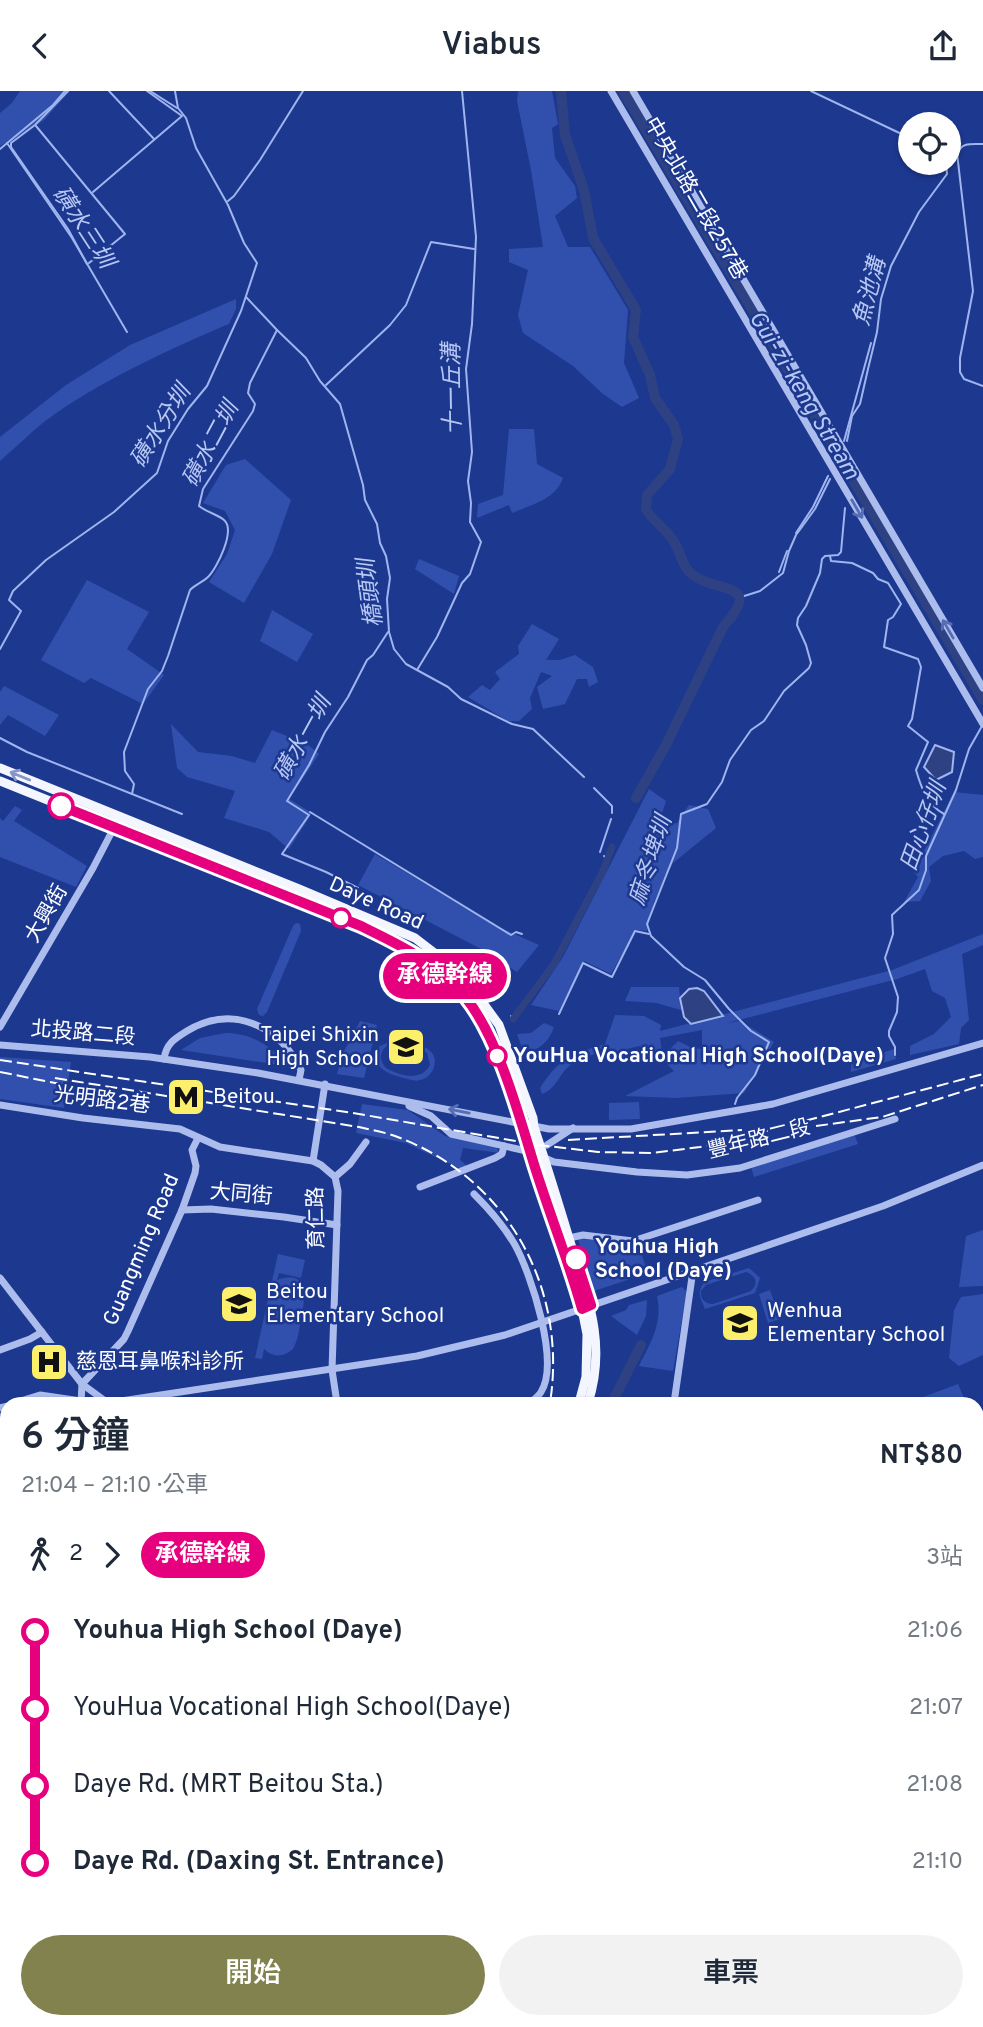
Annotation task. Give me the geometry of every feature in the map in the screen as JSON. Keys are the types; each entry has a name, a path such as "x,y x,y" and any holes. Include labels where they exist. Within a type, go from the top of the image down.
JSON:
{"main road":[{"name":"Daye Road","path":"0,768 415,938 445,961 475,992 503,1031 533,1118 569,1238 597,1348 594,1384 590,1397"},
{"name":"Daye Road","path":"0,781 361,926 409,949 432,965 468,999 488,1032 586,1307 586,1377 581,1397"}],"street":[{"name":"中央北路二段257巷","path":"611,91 983,724"},
{"name":"中央北路二段257巷","path":"633,91 983,688"},
{"name":"大興街","path":"0,1027 116,828 120,816"},
{"name":"北投路二段","path":"164,1059 165,1049 174,1039 198,1025 233,1019 245,1020 271,1032 283,1043 301,1070 299,1080"},
{"path":"396,1100 549,1129 631,1129 773,1104 983,1043"},
{"name":"北投路二段","path":"0,1045 164,1059 325,1084 396,1100"},
{"path":"313,1161 325,1084"},
{"path":"396,1100 423,1112 451,1134 531,1152 545,1160"},
{"name":"光明路2巷","path":"0,1105 180,1129 198,1138"},
{"name":"豐年路二段","path":"545,1160 637,1172 687,1175 746,1166 895,1119"},
{"path":"547,1145 574,1128"},
{"name":"育仁路","path":"198,1138 220,1147 313,1161 335,1178 338,1191 332,1370 336,1397"},
{"name":"Guangming Road","path":"82,1384 124,1339 182,1210 196,1166 192,1150 198,1138"},
{"path":"335,1178 350,1164 366,1142"},
{"path":"420,1187 495,1158 502,1154 504,1146"},
{"path":"149,1397 332,1370 462,1346 505,1335 884,1206 983,1165"},
{"path":"474,1194 503,1227 525,1266 542,1322 547,1355 542,1391 536,1397"},
{"path":"569,1238 583,1235 633,1241 758,1201"},
{"name":"大同街","path":"182,1210 234,1212 337,1225"},
{"path":"675,1397 692,1281 691,1271"},
{"path":"0,1278 82,1384 100,1397"},
{"path":"0,1350 42,1332"},
{"path":"81,1397 82,1384"},
{"path":"34,1397 52,1397"}],"shaded area":[{"path":"20,91 70,91 43,121 0,146 0,113 12,103"},
{"path":"518,91 552,91 558,124 552,128 555,158 575,186 577,198 555,216 568,247 590,247 628,310 624,363 639,398 622,407 603,394 573,366 523,333 518,315 528,270 509,262 509,249 543,247 517,101"},
{"path":"236,299 236,309 229,324 158,356 86,394 44,422 0,461 0,437 66,385 130,345"},
{"path":"509,429 534,429 537,464 563,478 555,491 535,504 512,513 509,505 477,518 478,504 503,495"},
{"path":"245,459 291,500 272,554 244,603 209,582 227,554 235,530 225,511 203,503 226,465"},
{"path":"419,559 459,576 454,594 415,569"},
{"path":"87,580 149,612 127,649 164,675 143,704 91,678 84,683 41,660"},
{"path":"272,610 313,634 297,662 260,641"},
{"path":"532,624 559,639 546,660 560,660 575,655 593,667 598,682 589,687 587,679 577,679 565,704 543,709 537,687 552,676 541,672 530,698 532,709 519,721 508,721 468,697 482,685 490,690 500,679 495,672 519,654 518,646"},
{"path":"4,686 59,715 45,736 8,715 0,725 0,692"},
{"path":"171,724 198,752 232,756 255,763 272,730 307,744 319,754 289,799 312,813 289,849 269,832 224,818 235,791 187,777 177,768"},
{"path":"935,745 954,752 952,772 936,780 924,767"},
{"path":"649,789 666,801 658,826 677,823 689,805 708,809 716,828 673,863 654,902 647,931 636,930 611,974 584,961 559,1011 531,1005 563,957"},
{"path":"954,792 983,795 983,857 975,859 964,851 943,856 929,867 931,881 920,901 904,902 918,877 910,868 924,851"},
{"path":"15,806 22,810 14,821 87,866 76,887 0,857 0,818 3,821"},
{"path":"375,854 494,925 539,945 517,972 483,950 358,885"},
{"path":"296,923 300,924 301,931 267,1012 263,1016 259,1015 257,1009"},
{"path":"983,934 983,945 962,954 969,1020 961,1028 959,1044 910,1055 910,1046 934,1034 951,1017 945,998 932,991 925,969 897,979 727,1023 740,1021 774,1042 744,1093 676,1098 625,1096 674,1071 661,1058 678,1041 692,1048 702,1049 702,1030 660,1038 662,1052 639,1046 611,1053 609,1050 580,1059 570,1065 553,1087 542,1094 540,1088 560,1064 575,1054 605,1044 615,1015 644,1016 661,1025 660,1031 892,970"},
{"path":"631,987 679,987 681,1010 656,1003 625,1001"},
{"path":"689,989 704,991 723,1016 691,1024 684,1017 680,998"},
{"path":"360,1021 377,1025 364,1078 337,1074 342,1055"},
{"path":"544,1023 554,1027 549,1037 539,1047 524,1053 517,1034 531,1033"},
{"path":"225,1033 243,1035 260,1042 274,1052 286,1066 181,1050 200,1038"},
{"path":"397,1039 418,1044 434,1056 433,1070 426,1078 418,1081 391,1074 381,1068 376,1059 380,1046","holes":["392,1043 420,1048 427,1053 430,1065 416,1076 392,1071 386,1068 381,1060 384,1048"]},
{"path":"894,1049 896,1059 851,1072 851,1063"},
{"path":"0,1057 71,1062 64,1108 0,1099"},
{"path":"639,1102 640,1119 609,1120 609,1103"},
{"path":"362,1104 408,1110 445,1136 496,1147 500,1153 463,1148 460,1160 466,1165 463,1170 406,1143 356,1133"},
{"path":"854,1134 858,1144 754,1177 751,1167"},
{"path":"983,1230 983,1286 959,1287 966,1236"},
{"path":"578,1239 637,1241 648,1273 594,1291"},
{"path":"278,1254 305,1260 301,1278 279,1273 277,1280 295,1278 303,1288 304,1303 298,1335 293,1349 286,1354 275,1355 264,1349 262,1359 255,1358"},
{"path":"749,1268 760,1278 755,1293 705,1309 700,1293 704,1282","holes":["749,1273 756,1283 751,1291 713,1304 702,1299 701,1291 706,1285"]},
{"path":"682,1287 687,1292 673,1371 639,1366 657,1324 657,1296"},
{"path":"770,1290 780,1319 768,1323 759,1294"},
{"path":"983,1294 983,1355 959,1366 949,1358 954,1310 961,1297"},
{"path":"647,1300 646,1316 637,1335 611,1316 626,1310 629,1305"},
{"path":"958,1384 963,1397 923,1397"}],"waterway":[{"path":"0,149 53,105 65,91"},
{"name":"磺水三圳","path":"68,91 35,125 11,143 11,147 68,229 87,264"},
{"path":"109,91 154,139"},
{"path":"93,192 182,116 147,91"},
{"path":"150,91 177,108"},
{"name":"磺水分圳","path":"0,649 21,611 9,600 13,591 46,560 114,512 157,473 168,441 188,409 207,386 241,311 257,263 244,243 228,205 196,148 186,118 178,108 175,91"},
{"path":"228,201 260,160 303,91"},
{"name":"十一丘溝","path":"417,670 437,637 462,583 470,574 481,542 470,522 468,481 472,452 466,369 472,324 476,237 462,91"},
{"path":"561,91 565,135 584,190 593,238 636,310 633,337 650,375 655,398 674,425 678,439 670,469 647,495 646,509 671,537 689,572 702,580 732,590 738,595 739,602 723,627 666,745 636,798"},
{"name":"Gui-zi-keng Stream","path":"623,91 983,700"},
{"name":"魚池溝","path":"811,91 898,132"},
{"path":"36,126 125,234 89,263"},
{"name":"磺水三圳","path":"7,143 72,238 127,332"},
{"path":"983,144 965,145 957,153 973,291 960,358 960,372 964,379 983,386"},
{"name":"魚池溝","path":"847,441 852,416 860,404 877,332 881,299 891,266 919,212 946,175"},
{"path":"326,385 390,325 406,305 431,242 474,249"},
{"name":"磺水二圳","path":"132,794 134,784 125,771 124,752 148,689 162,671 190,590 212,572 227,540 227,525 224,520 199,506 203,489 253,411 255,404 248,393 250,383 277,330 246,297"},
{"name":"橋頭圳","path":"277,330 306,358 320,381 340,404 365,500 377,524 380,543 386,556 390,578 387,599 389,632 394,649 406,664 448,687 461,699 512,724 533,729 584,777"},
{"path":"844,441 871,343"},
{"name":"魚池溝","path":"796,533 828,476"},
{"name":"魚池溝","path":"738,598 760,591 783,573 796,535 815,509 830,479"},
{"name":"麻冬埤圳","path":"735,1104 755,1075 769,1042 751,1031 705,980 684,967 651,936 647,924 677,848 681,814 707,804 722,782 730,760 751,730 764,721 784,691 809,668 811,663 797,625 798,618 820,573 822,559 841,552 845,508"},
{"name":"魚池溝","path":"779,572 787,551"},
{"path":"830,556 831,561 852,563 888,583 901,604 888,620 884,647 918,659 921,667 912,719 908,726 928,742 916,770 929,801 944,814"},
{"name":"磺水一圳","path":"358,888 282,854 309,815 287,801 367,660 388,632"},
{"name":"田心仔圳","path":"895,1055 889,1031 897,1012 898,997 885,958 893,934 892,915 919,890 926,870 926,856 956,790 969,749 982,726"},
{"path":"0,738 27,752 182,814"},
{"name":"橋頭圳","path":"594,788 612,806 612,813"},
{"path":"310,812 511,935 516,932 522,934"},
{"name":"橋頭圳","path":"600,852 611,819"},
{"path":"513,1019 554,964 603,871 612,847"},
{"name":"橋頭圳","path":"604,856 607,859"},
{"path":"559,1014 583,963 612,977 635,931 649,934"},
{"path":"615,1397 641,1345"}],"railway":[{"path":"0,1060 359,1114 539,1145 598,1152 652,1153 700,1147 744,1137 983,1074"},
{"path":"0,1072 65,1085"},
{"path":"55,1078 359,1127 395,1136 435,1155 469,1179 498,1208 521,1242 538,1279 549,1319 553,1360 550,1397"},
{"path":"816,1126 882,1117 983,1085"},
{"path":"568,1140 742,1130"}],"bus line":[{"name":"承德幹線","path":"61,806 361,926 409,949 453,983 468,999 488,1032 522,1124 582,1309 591,1305 576,1259"}],"place":[{"name":"Taipei Shixin High School","path":"406,1047"},
{"name":"YouHua Vocational High School(Daye)","path":"497,1056"},
{"name":"Beitou","path":"186,1097"},
{"name":"Youhua High School (Daye)","path":"576,1259"},
{"name":"Beitou Elementary School","path":"239,1304"},
{"name":"Wenhua Elementary School","path":"740,1323"},
{"name":"慈恩耳鼻喉科診所","path":"49,1362"}]}
